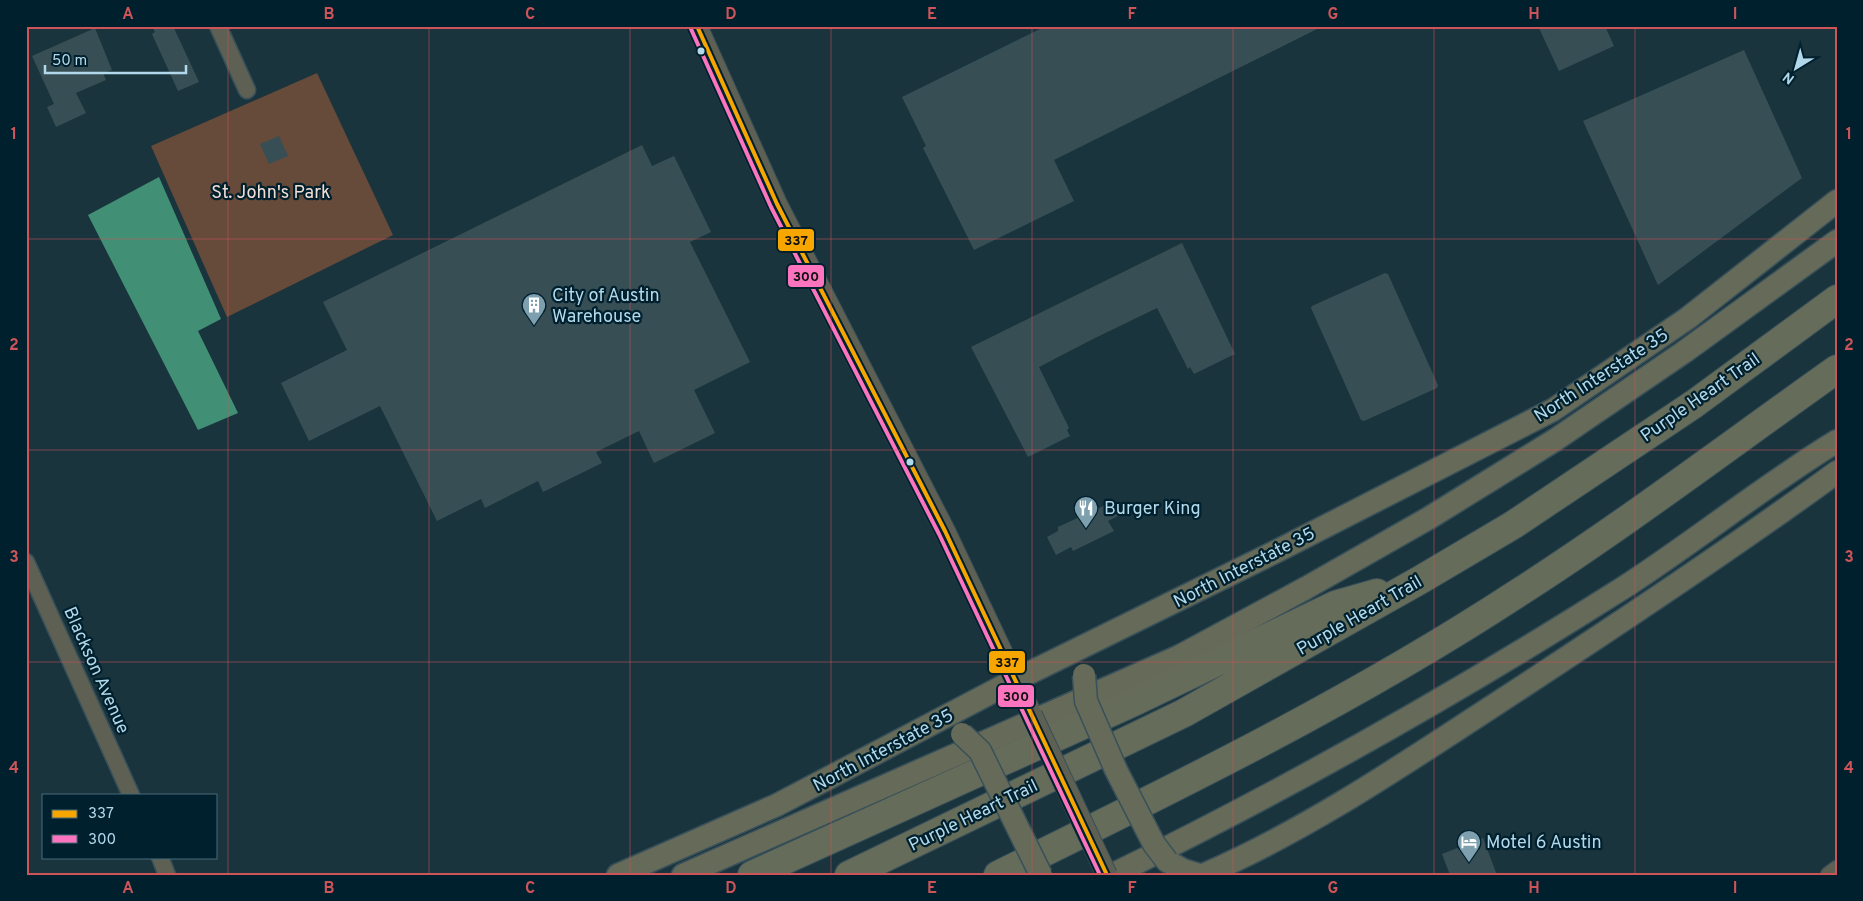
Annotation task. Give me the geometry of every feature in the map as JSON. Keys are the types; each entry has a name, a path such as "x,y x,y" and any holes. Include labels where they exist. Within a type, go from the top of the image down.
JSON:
{"highway":[{"name":"Purple Heart Trail","path":"848,875 1184,713 1420,580 1513,525 1694,404 1837,299"},
{"path":"998,875 1265,741 1450,635 1518,593 1616,527 1837,368"},
{"path":"752,875 1138,700 1335,605 1420,580"}],"main road":[{"name":"North Interstate 35","path":"618,875 777,805 933,725 1015,680 1553,410 1688,318 1837,201"},
{"path":"682,875 1180,656 1298,592 1429,518 1555,440 1684,352 1837,241"},
{"path":"1112,875 1217,824 1349,752 1500,665 1626,586 1837,441"},
{"path":"1203,875 1256,852 1384,778 1724,553 1837,472"},
{"path":"1106,636 1084,675 1086,701 1116,770 1154,844 1167,861 1183,870 1199,875"},
{"path":"933,725 962,734 980,751 1041,875"}],"street":[{"path":"218,26 247,90"},
{"path":"697,26 777,204 945,531 1107,875"},
{"path":"1814,489 1837,476"},
{"name":"Blackson Avenue","path":"26,562 131,794"},
{"path":"160,858 168,875"},
{"path":"1830,875 1837,869"}],"green space":[{"name":"St. John's Park","path":"317,73 393,235 227,317 151,146"}],"shaded area":[{"path":"159,177 221,319 198,331 238,413 198,430 88,215"}],"building":[{"path":"152,26 173,26 199,82 178,91 152,34 155,32"},
{"path":"1046,26 1323,26 1054,160 1074,201 974,250 923,148 926,146 902,97"},
{"path":"1538,26 1605,26 1614,46 1559,71"},
{"path":"95,28 112,70 103,73 106,80 76,93 86,113 56,127 47,107 54,104 32,56"},
{"path":"1744,50 1802,178 1658,285 1583,121"},
{"path":"279,136 288,156 269,164 260,144"},
{"name":"City of Austin Warehouse","path":"642,145 652,166 674,156 711,232 690,242 750,362 694,390 715,433 654,463 639,431 596,452 602,463 543,492 538,481 485,508 481,499 437,521 380,406 309,441 281,383 347,350 323,302"},
{"path":"1182,243 1235,354 1194,374 1190,367 1188,369 1157,308 1093,339 1039,367 1069,428 1067,430 1070,436 1028,457 971,347"},
{"path":"1385,273 1388,274 1438,385 1437,388 1364,421 1361,420 1311,308"},
{"name":"Burger King","path":"1112,502 1118,516 1108,521 1114,531 1073,551 1071,547 1056,555 1047,537 1058,531 1058,527"},
{"name":"Motel 6 Austin","path":"1483,838 1497,875 1450,875 1442,854"}],"transit line":[{"name":"337","path":"697,26 777,204 945,531 1107,875"},
{"name":"300","path":"691,29 771,207 939,534 1100,875"}],"place":[{"name":"City of Austin Warehouse","path":"534,326"},
{"name":"Burger King","path":"1086,529"},
{"name":"Motel 6 Austin","path":"1469,863"}]}
